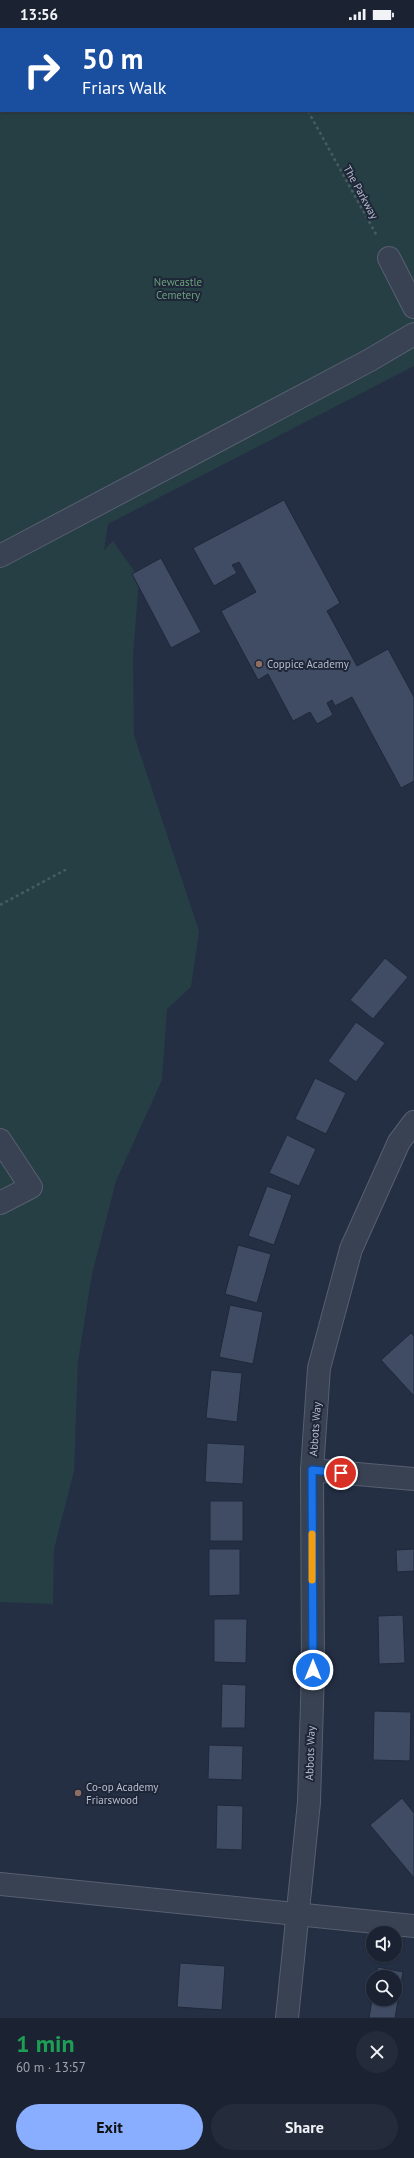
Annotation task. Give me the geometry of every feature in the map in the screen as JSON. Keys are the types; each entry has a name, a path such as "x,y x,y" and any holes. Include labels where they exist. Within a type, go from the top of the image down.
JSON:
{"street":[{"path":"389,258 414,308"},
{"path":"0,556 370,360 414,334"},
{"name":"Abbots Way","path":"286,2018 299,1913 309,1802 313,1678 312,1470 319,1368 352,1249 399,1142 414,1122"},
{"path":"0,1140 31,1187 0,1203"},
{"path":"312,1470 414,1479"},
{"path":"0,1884 299,1913 414,1926"}],"path":[{"name":"The Parkway","path":"309,112 389,258"},
{"path":"0,905 67,869"}],"green space":[{"name":"Newcastle Cemetery","path":"0,112 414,112 414,366 108,524 104,550 113,541 139,578 133,657 134,735 199,931 191,987 167,1009 162,1080 116,1181 92,1274 78,1361 74,1471 54,1549 53,1604 0,1602"}],"building":[{"path":"284,500 340,603 327,611 357,666 388,649 414,697 414,781 401,788 352,697 335,706 332,700 327,703 333,715 317,724 310,712 293,721 268,674 258,680 221,611 256,592 239,562 232,565 237,573 214,586 193,548"},
{"path":"161,558 201,632 171,648 132,574"},
{"path":"385,958 408,977 373,1019 350,1000"},
{"path":"356,1022 385,1043 356,1082 328,1061"},
{"path":"315,1078 346,1093 326,1134 295,1119"},
{"path":"287,1135 316,1149 299,1186 269,1173"},
{"path":"267,1186 292,1195 274,1245 248,1236"},
{"path":"238,1245 271,1254 257,1303 225,1294"},
{"path":"230,1305 263,1312 253,1364 219,1357"},
{"path":"411,1333 414,1336 414,1396 381,1360"},
{"path":"211,1370 242,1373 237,1422 206,1418"},
{"path":"207,1443 245,1445 243,1484 205,1482"},
{"path":"210,1501 243,1501 243,1541 210,1541"},
{"path":"209,1549 240,1549 240,1595 209,1596"},
{"path":"414,1549 414,1571 397,1572 396,1550"},
{"path":"403,1615 405,1663 379,1664 378,1616"},
{"path":"214,1619 247,1619 246,1663 214,1662"},
{"path":"222,1684 246,1685 245,1728 221,1728"},
{"path":"374,1711 411,1712 410,1761 373,1760"},
{"path":"209,1745 243,1746 242,1780 208,1779"},
{"path":"402,1798 414,1813 414,1878 370,1825"},
{"path":"217,1805 243,1806 242,1850 216,1849"},
{"path":"180,1963 225,1966 222,2010 177,2007"},
{"path":"378,1967 393,1970 377,1970"},
{"path":"371,2006 397,2006 395,2018 369,2018"}],"slow traffic":[{"path":"312,1534 312,1580"}],"place":[{"name":"Coppice Academy","path":"259,664"},
{"name":"Co-op Academy Friarswood","path":"78,1793"}],"route":[{"path":"313,1670 312,1470 341,1473"}]}
